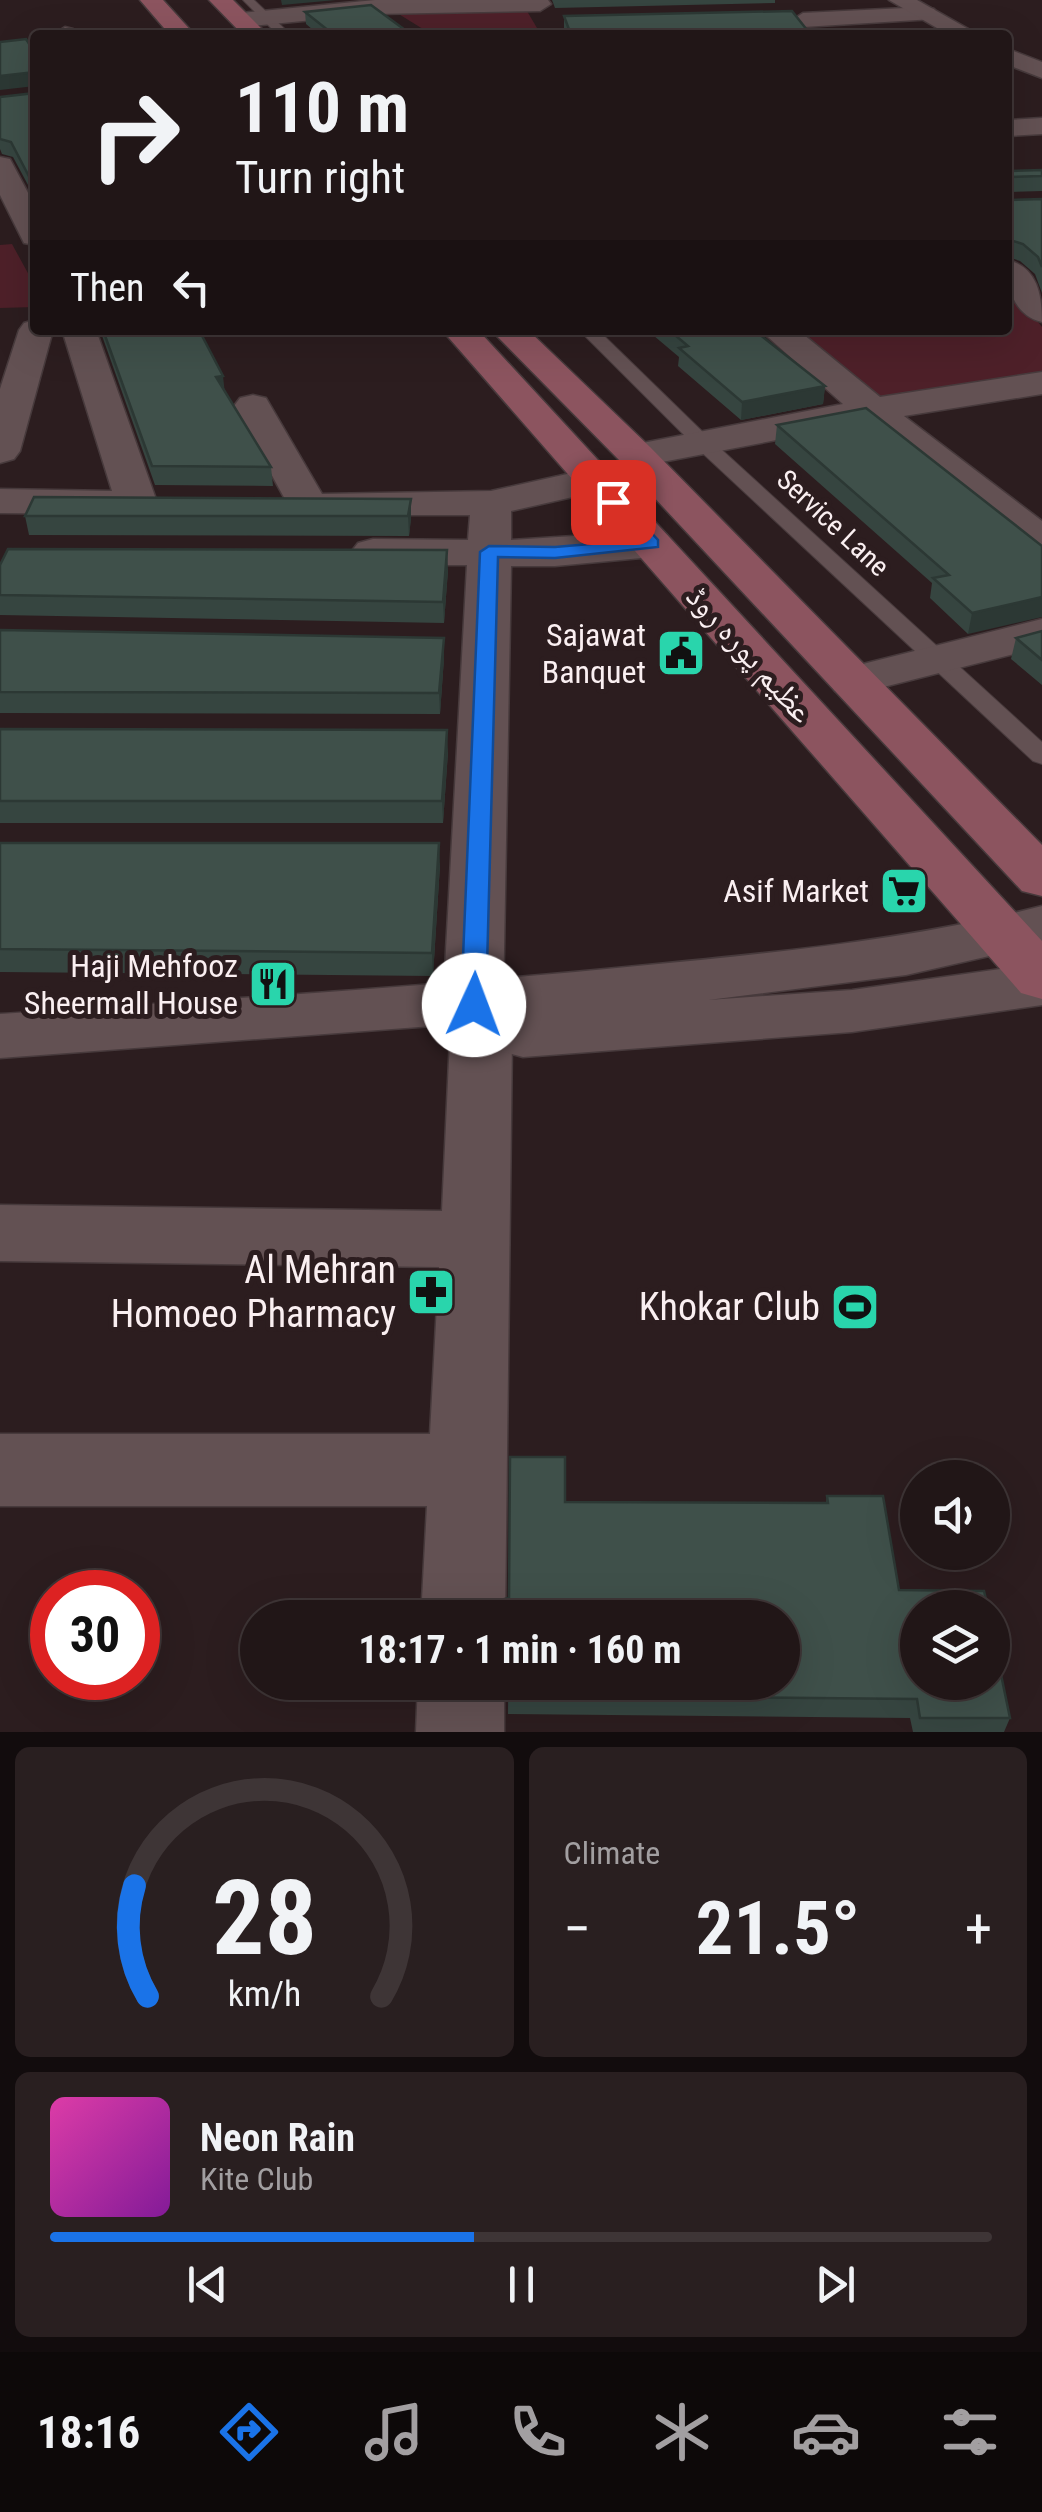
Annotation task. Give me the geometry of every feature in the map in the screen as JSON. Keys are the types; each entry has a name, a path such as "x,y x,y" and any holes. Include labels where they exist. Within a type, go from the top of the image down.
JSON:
{"main road":[{"path":"151,0 178,30"},
{"path":"169,0 196,30"},
{"path":"200,0 249,21"},
{"path":"220,0 249,21"},
{"name":"عظیم پورہ روڈ","path":"464,335 1032,956"},
{"name":"عظیم پورہ روڈ","path":"513,335 636,456 1042,878"}],"street":[{"path":"900,0 957,30"},
{"path":"249,21 371,4 540,2 546,18 566,18"},
{"path":"371,4 400,26"},
{"path":"800,22 926,14"},
{"path":"1012,128 1042,126"},
{"path":"0,166 25,193"},
{"path":"0,319 30,318"},
{"path":"2,440 11,376 33,335"},
{"path":"0,501 155,502 81,335"},
{"path":"783,335 872,410 1042,541"},
{"path":"636,456 872,410 1042,383"},
{"path":"253,406 288,502 491,503 594,480"},
{"path":"464,1600 477,1022 460,844 468,640 489,552 491,503"},
{"path":"333,552 555,553 652,544"},
{"path":"852,681 1042,632"},
{"path":"0,1036 852,1012 1032,956"},
{"path":"0,1069 477,1022"},
{"path":"0,1233 474,1239"},
{"path":"0,1470 468,1470"},
{"path":"460,1732 461,1700"}],"lane":[{"name":"Service Lane","path":"593,335 704,444 1042,756"}],"shaded area":[{"path":"524,6 537,28 425,30 389,8"},
{"path":"12,244 30,277 30,307 0,308 0,245"},
{"path":"1012,290 1042,327 1042,381 882,398 803,335 1012,335"}],"building":[{"path":"371,5 405,30 328,30 305,12"},
{"path":"792,11 807,30 569,30 564,16"},
{"path":"26,39 30,45 30,73 0,76 0,42"},
{"path":"30,94 30,178 11,142 0,139 0,97"},
{"path":"1042,170 1042,176 1012,177 1012,171"},
{"path":"1042,199 1042,267 1038,257 1023,244 1012,241 1012,200"},
{"path":"105,335 202,335 223,376 216,377 271,467 152,466"},
{"path":"675,335 760,335 825,386 742,402 679,348 688,346"},
{"path":"866,408 1042,546 1042,597 972,613 933,578 949,575 777,425"},
{"path":"34,497 411,499 408,516 25,516"},
{"path":"8,549 447,550 443,602 0,595 0,565"},
{"path":"0,630 444,638 439,693 0,692"},
{"path":"1042,631 1042,660 1016,638"},
{"path":"0,729 447,730 442,801 0,801"},
{"path":"0,843 439,843 432,953 0,949"},
{"path":"510,1457 565,1457 565,1502 828,1503 827,1496 883,1496 900,1590 900,1699 800,1698 800,1600 500,1600 509,1598"},
{"path":"917,1700 1006,1700 1010,1718 920,1718"}],"place":[{"name":"Sajawat Banquet","path":"681,653"},
{"name":"Asif Market","path":"904,891"},
{"name":"Haji Mehfooz Sheermall House","path":"273,984"},
{"name":"Al Mehran Homoeo Pharmacy","path":"431,1292"},
{"name":"Khokar Club","path":"855,1307"}],"route":[{"path":"474,1005 489,552 555,553 652,544 613,502"}]}
